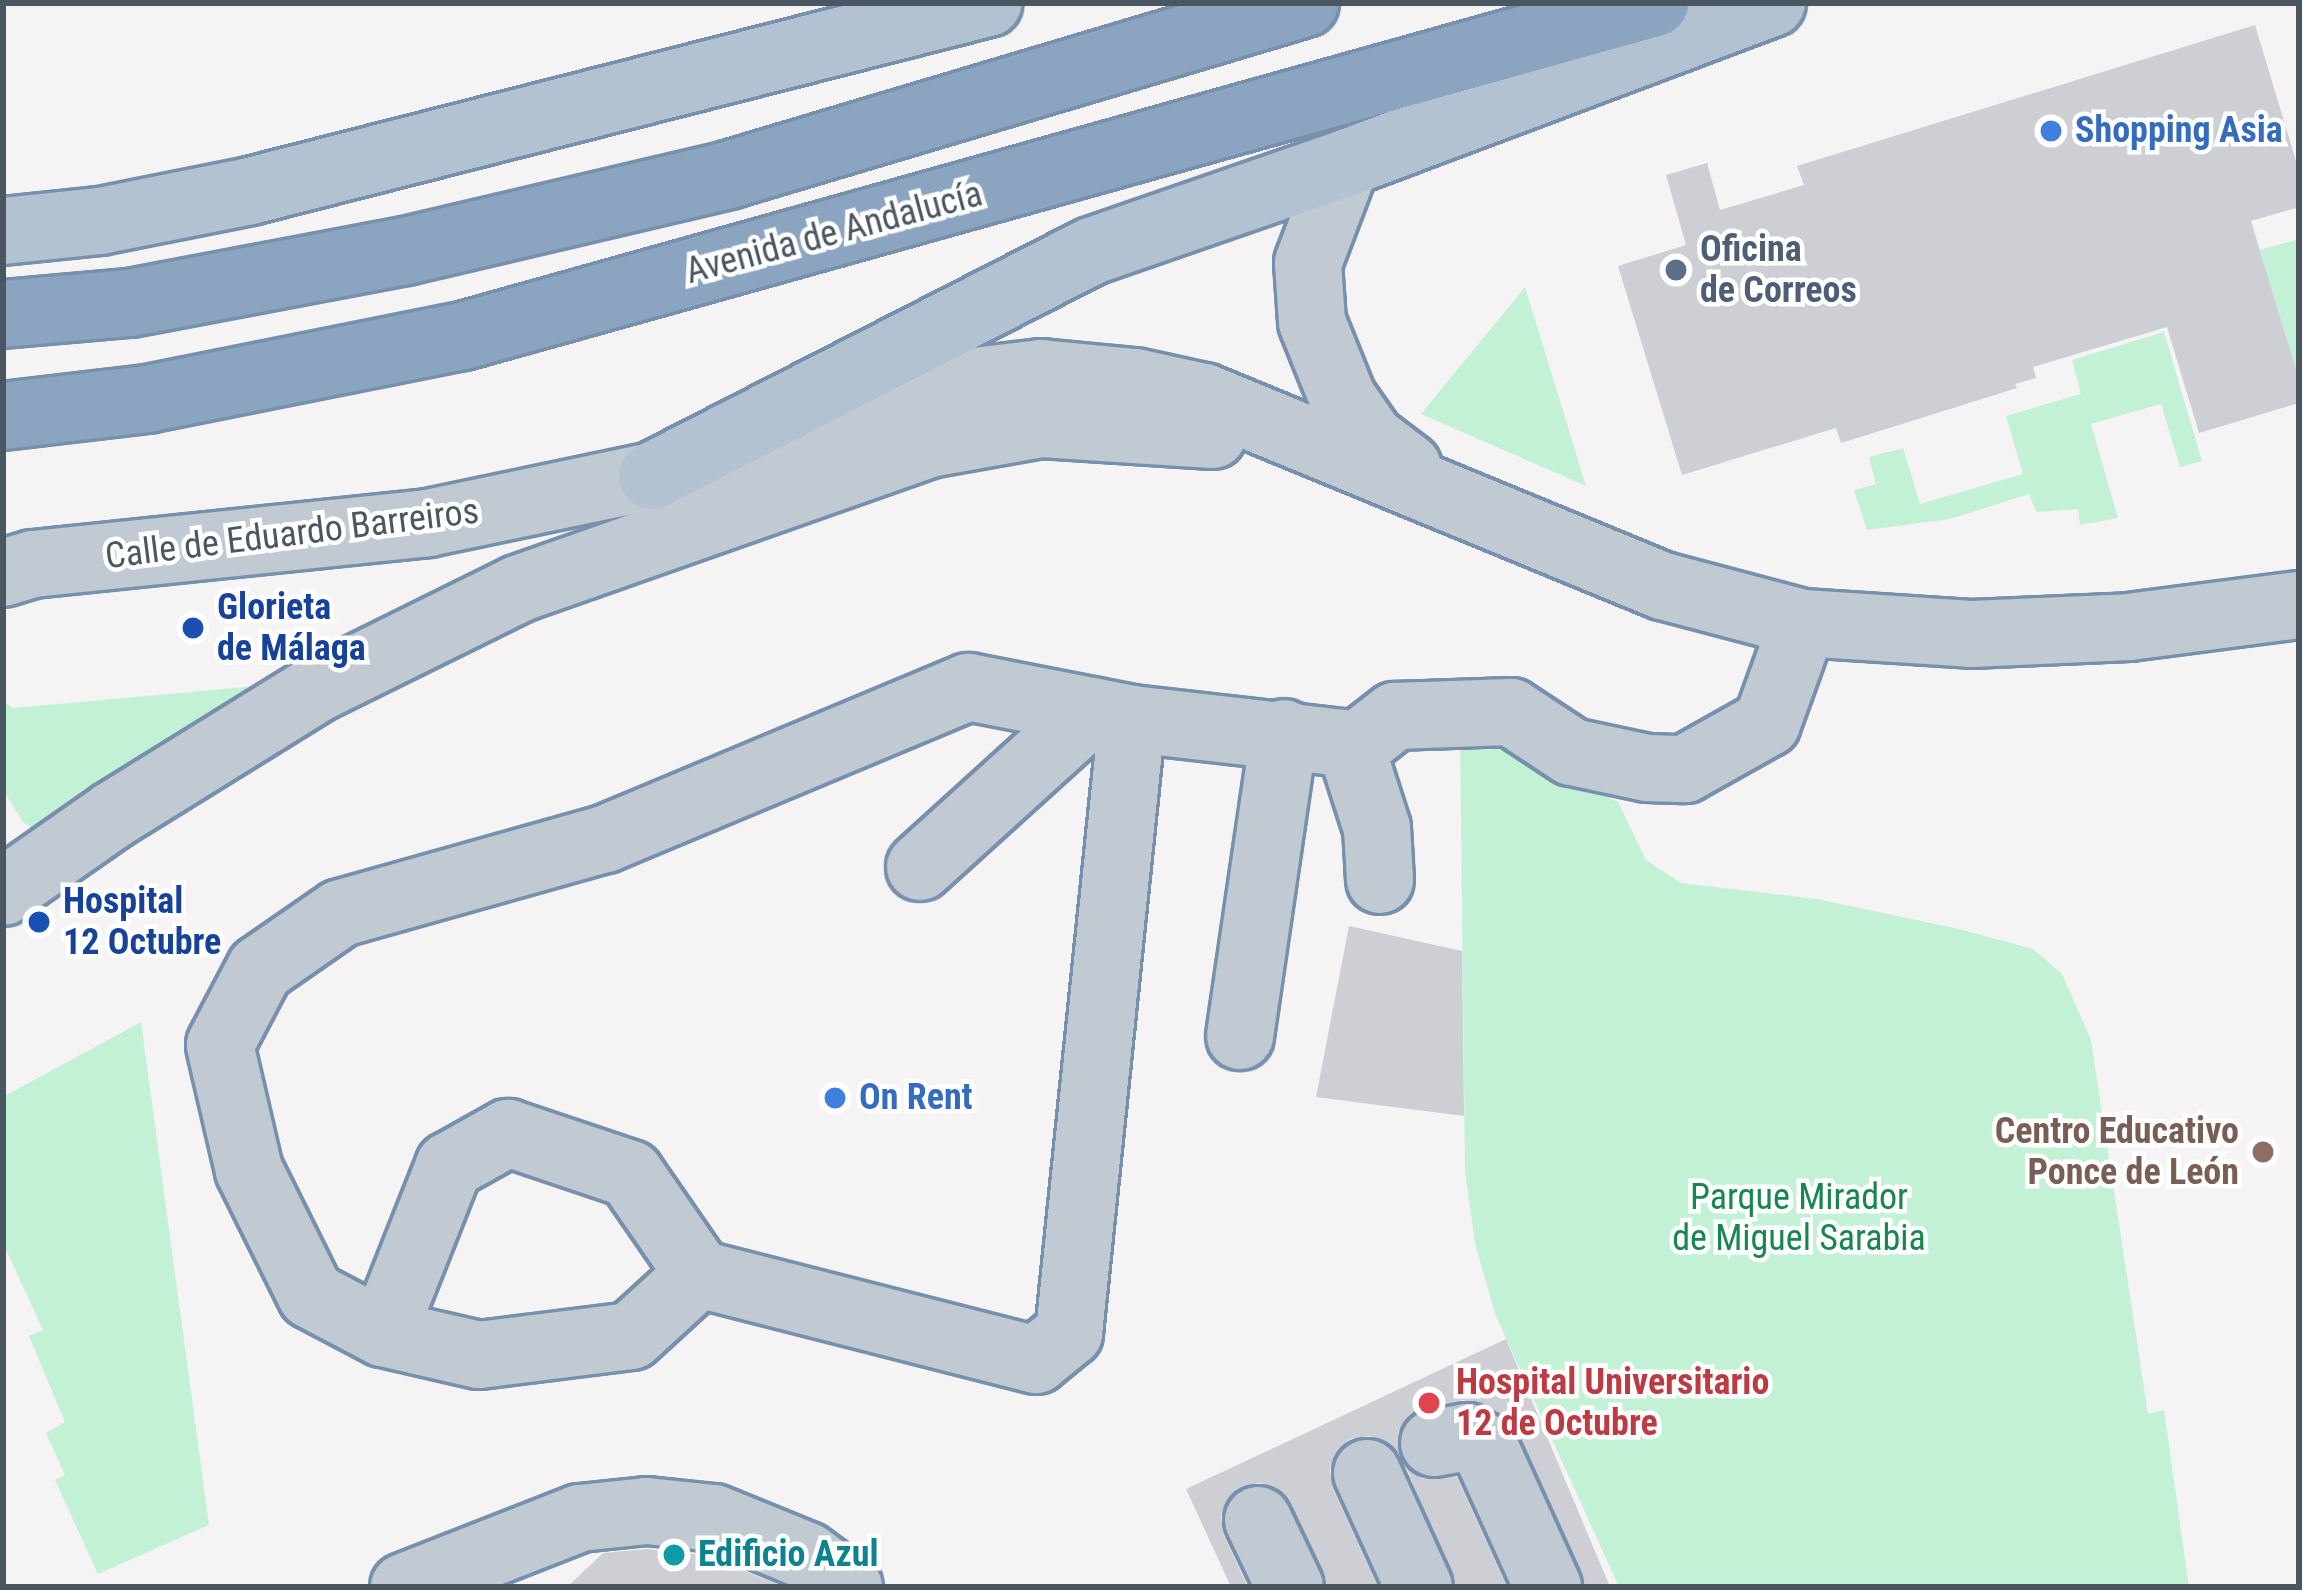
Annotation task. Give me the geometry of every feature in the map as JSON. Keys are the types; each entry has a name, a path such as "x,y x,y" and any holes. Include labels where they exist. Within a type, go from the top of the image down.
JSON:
{"highway":[{"path":"3,314 130,303 382,256 728,175 1305,3"},
{"name":"Avenida de Andalucía","path":"3,416 147,399 463,335 1655,3"}],"main road":[{"path":"3,230 100,221 250,191 988,3"},
{"path":"652,476 1092,251 1346,164 1772,3"}],"street":[{"path":"793,51 892,3"},
{"path":"1346,164 1308,263 1312,322 1343,399 1371,439 1449,498"},
{"name":"Calle de Eduardo Barreiros","path":"3,574 33,564 428,523 652,476 958,383 1041,373 1135,382 1204,397 1341,452"},
{"path":"3,892 113,815 336,679 518,589 929,444 1041,424 1197,431 1341,452 1663,586 1803,622 1971,634 2129,627 2299,604"},
{"path":"698,1274 631,1336 479,1355 383,1334 311,1295 249,1171 220,1045 260,969 341,913 605,839 968,687 1112,715 1350,744 1359,744 1395,716 1511,712 1572,752 1647,768 1685,769 1767,723 1803,622"},
{"path":"920,867 1112,715"},
{"path":"383,1334 449,1166 508,1133 630,1174 698,1274 1036,1360 1069,1333 1112,715"},
{"path":"1240,1036 1284,733"},
{"path":"1350,744 1377,828 1380,880"},
{"path":"1434,1443 1466,1437 1485,1448 1547,1587"},
{"path":"1366,1473 1419,1587"},
{"path":"404,1587 518,1566 580,1518 647,1511 714,1518 807,1556 849,1587"},
{"path":"1258,1520 1290,1587"}],"green space":[{"path":"2299,239 2299,379 2260,250"},
{"path":"1525,287 1586,486 1421,414"},
{"path":"2164,332 2202,461 2180,467 2161,404 2091,424 2118,518 2080,525 2078,509 2036,512 2029,494 1950,519 1867,530 1854,490 1876,484 1869,457 1903,448 1920,504 2023,474 2006,416 2081,394 2072,360"},
{"path":"256,686 267,696 39,833 23,822 3,790 3,702 13,708"},
{"name":"Parque Mirador de Miguel Sarabia","path":"1460,732 1618,802 1646,860 1681,883 1817,899 1959,929 2033,949 2062,974 2091,1040 2148,1414 2164,1410 2189,1587 1619,1587 1495,1314 1475,1243 1465,1171"},
{"path":"141,1022 209,1525 98,1574 55,1480 65,1475 46,1433 65,1422 29,1336 43,1330 3,1243 3,1097"}],"building":[{"path":"2255,25 2299,171 2299,207 2251,221 2299,379 2299,403 2199,433 2167,327 2033,367 2036,378 2015,384 2017,388 1841,443 1836,428 1682,475 1618,266 1686,245 1666,175 1707,163 1720,210 1804,185 1797,166"},
{"path":"1349,926 1462,951 1464,1116 1316,1097"},
{"path":"1506,1339 1610,1587 1585,1587 1518,1431 1487,1405 1462,1400 1409,1415 1398,1432 1400,1455 1388,1442 1369,1436 1350,1439 1336,1452 1330,1471 1333,1489 1378,1587 1327,1587 1291,1503 1278,1489 1260,1483 1241,1487 1227,1500 1221,1516 1224,1536 1248,1587 1231,1587 1186,1489"},
{"path":"1406,1467 1423,1479 1457,1477 1507,1587 1456,1587"},
{"name":"Edificio Azul","path":"647,1549 705,1555 784,1587 567,1587 603,1553"}],"place":[{"name":"Shopping Asia","path":"2051,131"},
{"name":"Oficina de Correos","path":"1676,270"},
{"name":"Glorieta de Málaga","path":"193,628"},
{"name":"Hospital 12 Octubre","path":"39,922"},
{"name":"On Rent","path":"835,1098"},
{"name":"Centro Educativo Ponce de León","path":"2263,1152"},
{"name":"Hospital Universitario 12 de Octubre","path":"1429,1403"},
{"name":"Edificio Azul","path":"674,1555"}]}
